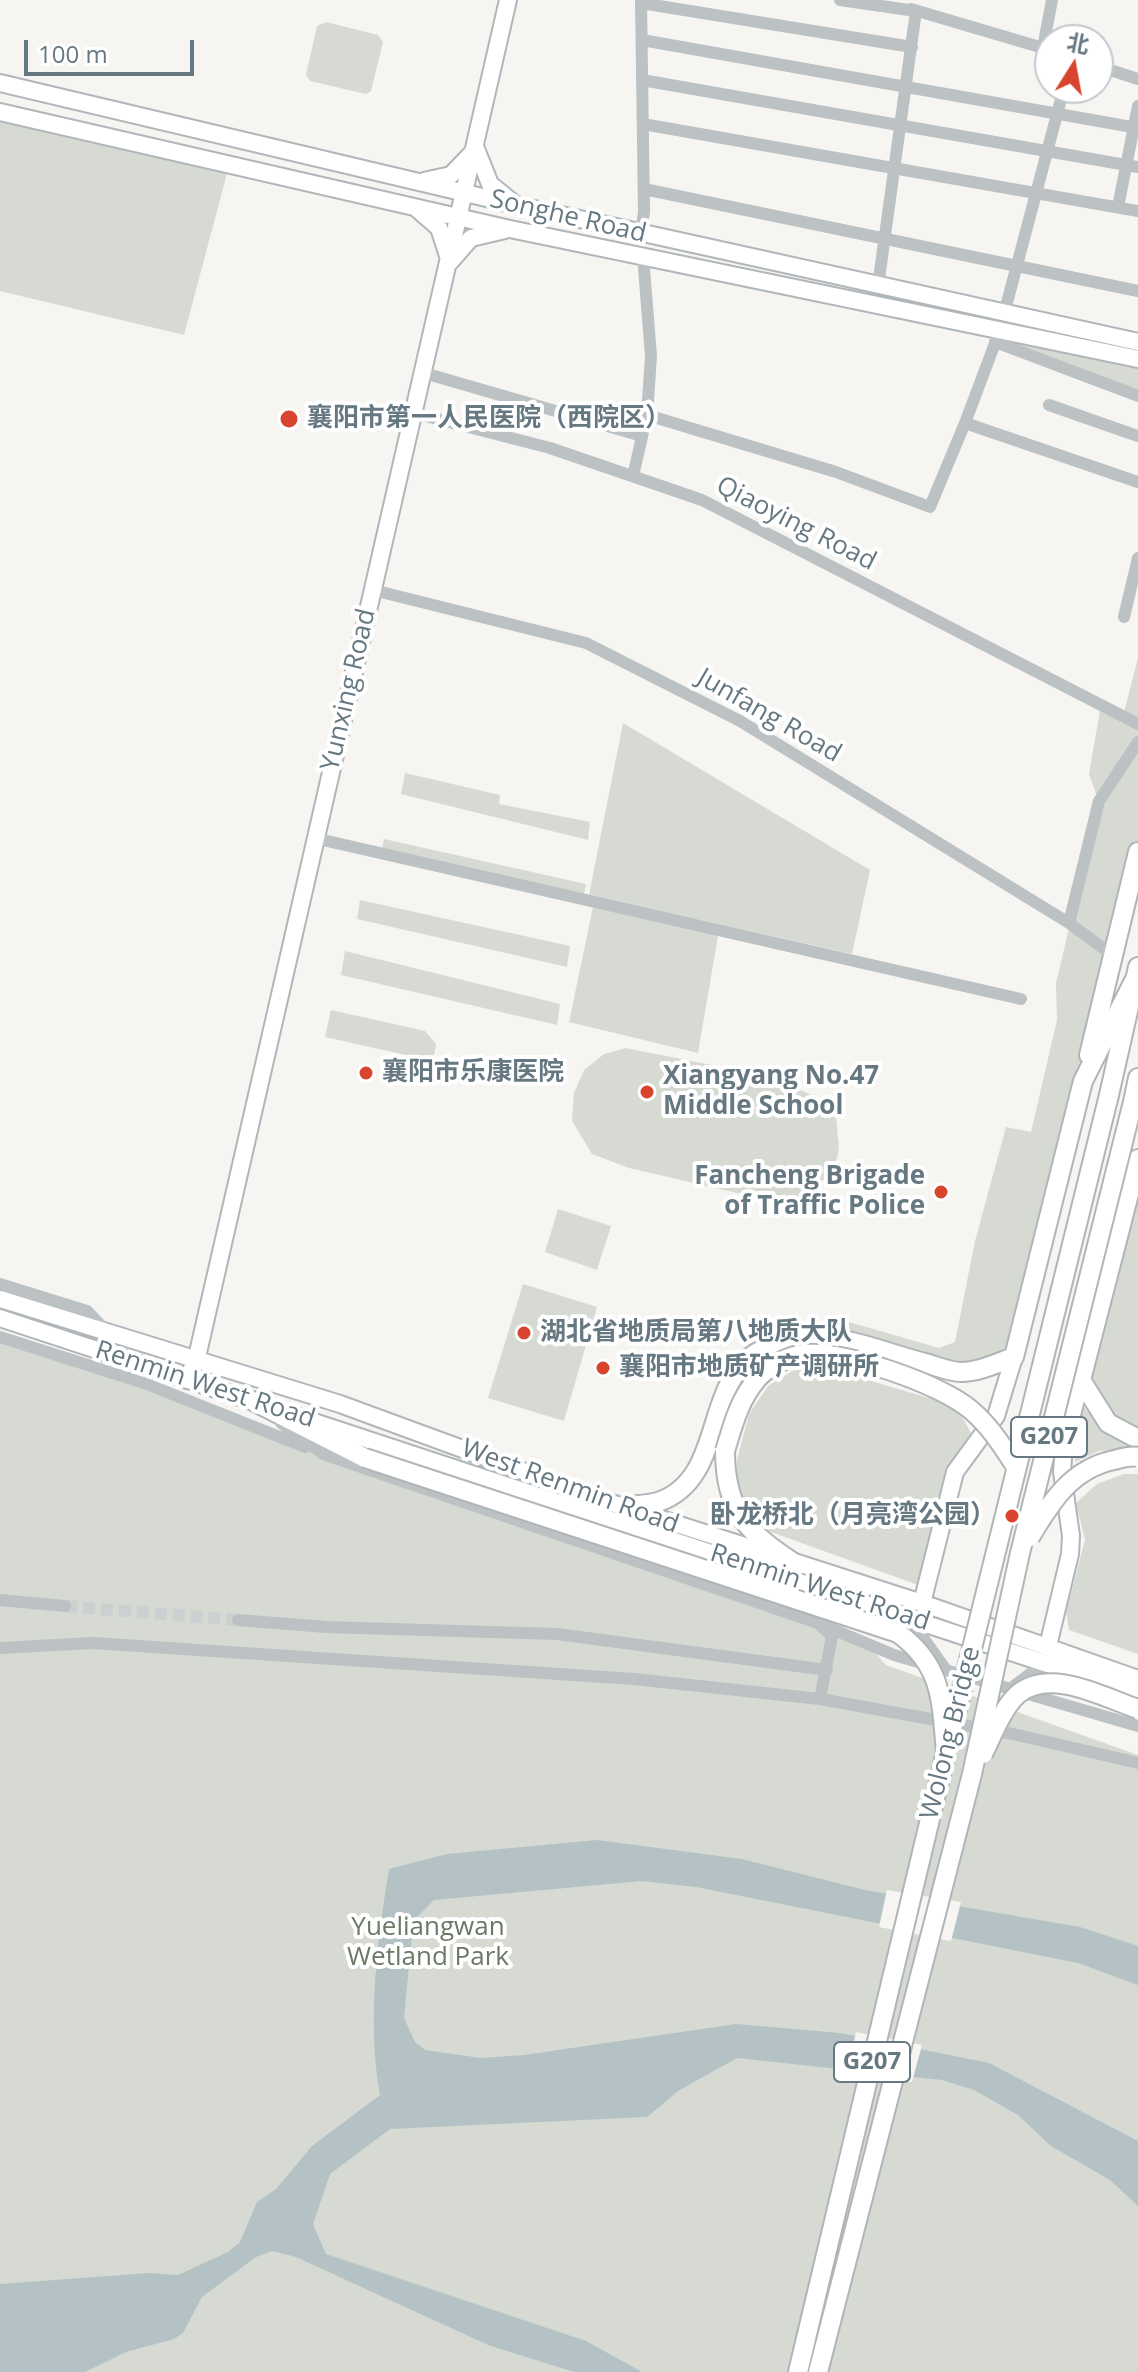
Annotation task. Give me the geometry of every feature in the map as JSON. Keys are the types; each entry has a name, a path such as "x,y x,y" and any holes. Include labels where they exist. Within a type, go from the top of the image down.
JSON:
{"highway":[{"path":"622,1507 658,1502 683,1488 702,1464 720,1407 736,1372 762,1349 798,1338 831,1336 960,1372 1014,1357 1138,852"},
{"path":"1083,1081 1136,973"},
{"name":"Wolong Bridge","path":"798,2372 946,1752 1109,1095 1136,973"},
{"name":"Wolong Bridge","path":"818,2372 972,1774 1020,1553 1138,1078"},
{"path":"1138,1159 1081,1380 1108,1423 1138,1439"},
{"path":"797,1565 759,1541 737,1514 725,1481 725,1451 739,1405 758,1377 776,1364 804,1354 837,1357 936,1387 970,1409 991,1429 1016,1467"},
{"path":"253,1401 365,1458 898,1633 920,1649 940,1684 946,1752"},
{"path":"1020,1553 1051,1502 1078,1473 1099,1463 1138,1457"},
{"path":"972,1774 1016,1695 1028,1688 1062,1683 1138,1709"}],"main road":[{"name":"Yunxing Road","path":"187,1380 197,1357 508,0"},
{"name":"Songhe Road","path":"0,83 466,194 878,286 1000,329"},
{"name":"Songhe Road","path":"0,112 510,229 1136,355"},
{"path":"417,182 451,175 476,149 490,184 516,205"},
{"path":"414,207 439,228 450,262"},
{"path":"450,262 471,238 510,229"},
{"name":"West Renmin Road","path":"0,1299 197,1357 340,1404 622,1507 922,1603 1047,1655 1138,1679"},
{"name":"Renmin West Road","path":"0,1318 907,1616 1047,1655 1138,1694"},
{"path":"922,1603 955,1472 996,1416 1014,1357"},
{"path":"1047,1655 1070,1554 1062,1472 1064,1446 1081,1380"}],"street":[{"path":"840,0 916,11"},
{"path":"877,0 1034,45"},
{"path":"1050,24 1052,0"},
{"path":"641,233 644,189 641,2 912,47"},
{"path":"878,286 916,11"},
{"path":"642,40 1136,128"},
{"path":"1114,71 1138,79"},
{"path":"642,80 1132,166"},
{"path":"647,415 836,472 930,507 1000,329 1060,104"},
{"path":"1118,207 1132,166 1138,106"},
{"path":"643,124 1138,211"},
{"path":"644,189 1138,291"},
{"path":"633,476 647,415 651,356 643,256"},
{"path":"1000,329 1138,396"},
{"path":"424,373 642,436"},
{"path":"1049,405 1138,436"},
{"name":"Qiaoying Road","path":"414,413 550,448 702,500 1138,724"},
{"path":"965,423 1138,482"},
{"path":"1124,617 1138,558"},
{"name":"Junfang Road","path":"373,590 586,643 740,721 1069,923 1111,954"},
{"path":"1069,923 1099,801 1138,742"},
{"path":"314,838 1021,999"},
{"path":"0,1284 87,1311 105,1330"},
{"path":"0,1337 144,1383 323,1454 818,1623 866,1643 946,1670 1138,1726"},
{"path":"253,1401 323,1454"},
{"path":"0,1600 65,1606"},
{"path":"907,1616 946,1670"},
{"path":"238,1620 326,1627 557,1634 827,1670"},
{"path":"818,1623 832,1636 833,1646 820,1699"},
{"path":"833,1646 850,1639 866,1643"},
{"path":"0,1648 93,1643 634,1679 820,1699 1013,1734 1138,1763"},
{"path":"1008,1687 1021,1683 1047,1655"}],"green space":[{"path":"326,22 378,35 383,42 371,91 366,94 310,81 306,75 317,26"},
{"path":"0,112 229,166 184,335 0,291"},
{"path":"1000,330 1138,361 1138,396 995,342"},
{"path":"1138,658 1138,852 1014,1357 960,1372 843,1340 849,1322 939,1348 955,1342 975,1241 1006,1127 1031,1132 1057,1020 1056,983 1099,802 1089,774 1101,705 1123,716"},
{"path":"623,723 870,870 852,954 589,895"},
{"path":"405,773 500,795 499,804 590,822 588,840 401,794"},
{"path":"384,839 586,884 583,899 381,853"},
{"path":"360,900 570,946 567,967 357,919"},
{"path":"594,902 719,930 698,1053 569,1022"},
{"path":"345,951 560,1004 557,1025 341,975"},
{"path":"331,1010 425,1031 436,1044 433,1061 325,1037"},
{"path":"626,1048 772,1080 822,1101 834,1113 839,1147 836,1163 809,1193 829,1198 824,1213 629,1168 592,1154 572,1121 574,1093 584,1070 604,1054"},
{"path":"1138,1159 1138,1439 1108,1423 1081,1380"},
{"path":"558,1209 611,1226 597,1270 545,1252"},
{"path":"523,1284 597,1307 564,1421 488,1398"},
{"name":"Yueliangwan Wetland Park","path":"0,1337 866,1643 886,1665 1138,1755 1138,2372 0,2372"},
{"path":"821,1366 932,1399 959,1411 971,1433 949,1469 921,1586 757,1527 736,1492 737,1460 749,1414 768,1386 794,1370"},
{"path":"1083,1406 1109,1436 1138,1448 1099,1451 1075,1462 1072,1443"},
{"path":"1124,1474 1138,1474 1138,1654 1069,1630 1066,1612 1085,1540 1076,1503 1097,1484"}],"shaded area":[{"path":"597,1840 742,1859 865,1890 1080,1927 1138,1946 1138,1985 1078,1963 696,1887 642,1881 434,1900 418,1916 412,1935 404,2018 415,2042 425,2050 481,2058 524,2055 736,2024 840,2033 989,2063 1138,2141 1138,2206 1110,2180 1051,2146 1018,2115 974,2090 942,2080 737,2058 678,2091 647,2117 390,2129 330,2174 313,2224 326,2254 586,2341 642,2372 574,2372 488,2345 296,2257 272,2251 256,2257 202,2297 183,2333 174,2339 126,2352 85,2372 0,2372 0,2284 149,2273 178,2275 228,2252 240,2242 257,2202 276,2189 312,2146 380,2095 374,2010 377,1953 389,1869 447,1854"}],"pier":[{"path":"887,1890 961,1902 951,1941 879,1927"},
{"path":"856,2032 922,2045 912,2082 846,2076"}],"tunnel":[{"path":"65,1606 238,1620"}],"place":[{"name":"襄阳市第一人民医院（西院区）","path":"289,419"},
{"name":"襄阳市乐康医院","path":"366,1073"},
{"name":"Xiangyang No.47 Middle School","path":"647,1092"},
{"name":"Fancheng Brigade of Traffic Police","path":"941,1192"},
{"name":"湖北省地质局第八地质大队","path":"524,1333"},
{"name":"襄阳市地质矿产调研所","path":"603,1368"},
{"name":"卧龙桥北（月亮湾公园）","path":"1012,1516"}]}
